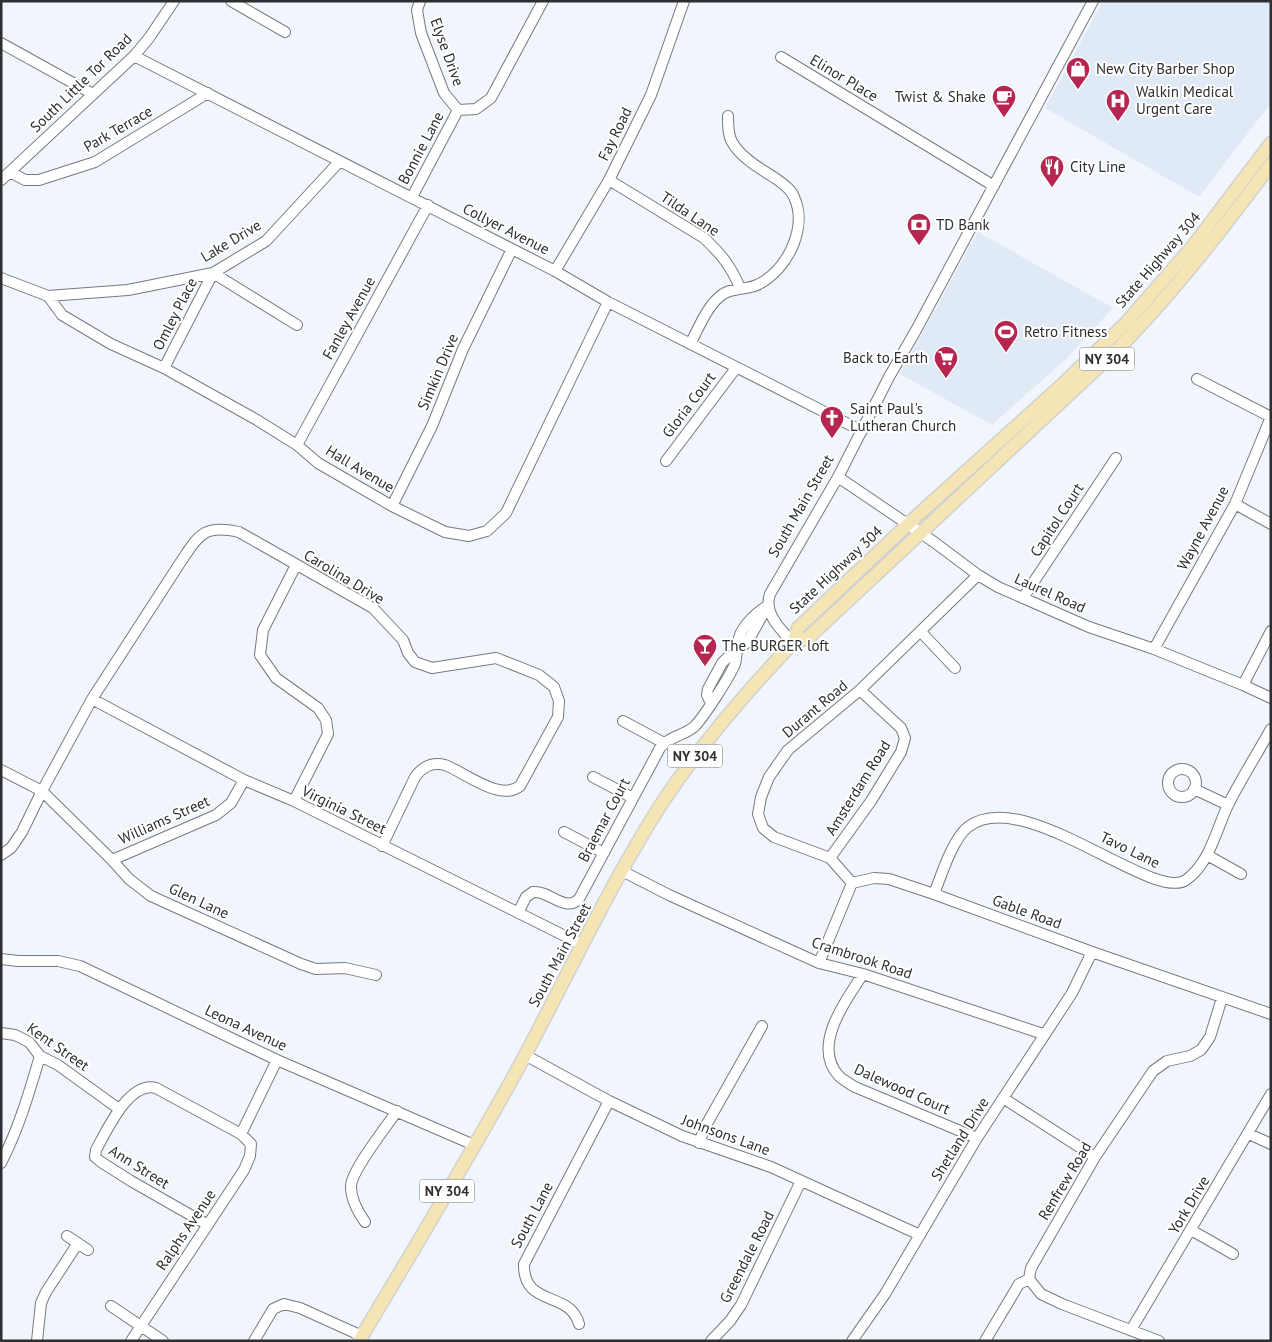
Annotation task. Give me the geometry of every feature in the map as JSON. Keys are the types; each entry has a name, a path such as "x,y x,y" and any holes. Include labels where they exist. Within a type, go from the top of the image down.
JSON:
{"main road":[{"name":"State Highway 304","path":"793,643 798,628 1127,322 1193,246 1271,143"},
{"name":"State Highway 304","path":"793,643 808,638 1095,371 1139,326 1206,251 1271,164"},
{"name":"South Main Street","path":"360,1339 525,1055 622,872 662,805 705,743 744,696 793,643"}],"street":[{"name":"South Little Tor Road","path":"1,180 134,56 149,38 174,1"},
{"path":"231,1 285,32"},
{"name":"Elyse Drive","path":"420,1 417,10 421,33 444,93 458,110"},
{"name":"Bonnie Lane","path":"412,198 458,110 476,109 491,98 543,1"},
{"name":"Fay Road","path":"555,271 609,180 651,94 684,1"},
{"name":"South Main Street","path":"768,606 771,592 838,477 889,377 1093,1"},
{"path":"1,44 93,94"},
{"name":"Collyer Avenue","path":"134,56 555,271 608,302 736,368 862,431"},
{"name":"Elinor Place","path":"781,57 994,186"},
{"name":"Park Terrace","path":"10,172 25,180 39,180 95,162 208,93"},
{"path":"690,344 710,307 723,294 740,288 758,285 772,275 786,259 796,238 800,216 794,195 781,182 740,152 731,142 728,130 728,116"},
{"name":"Lake Drive","path":"48,296 128,290 213,274 266,241 340,162"},
{"name":"Tilda Lane","path":"609,180 704,238 731,267 740,288"},
{"name":"Fanley Avenue","path":"297,445 428,206"},
{"name":"Simkin Drive","path":"392,506 432,426 463,349 512,250"},
{"path":"213,274 297,325"},
{"name":"Omley Place","path":"164,368 213,274"},
{"path":"1,278 48,296"},
{"name":"Hall Avenue","path":"48,296 62,315 111,344 164,368 256,420 297,445 318,463 392,506 445,532 469,536 486,531 506,513 608,302"},
{"name":"Gloria Court","path":"666,460 736,368"},
{"path":"1197,379 1271,417"},
{"name":"Wayne Avenue","path":"1154,649 1235,504 1271,417"},
{"name":"Capitol Court","path":"1023,598 1116,458"},
{"name":"Laurel Road","path":"838,477 978,575 1023,598 1090,627 1154,649 1271,698"},
{"path":"1235,504 1271,524"},
{"name":"Carolina Drive","path":"1,855 11,848 22,832 92,699 194,542 204,532 220,528 239,532 373,608 403,640 408,653 415,662 432,668 496,658 539,675 554,687 559,701 558,717 520,786 510,791 499,791 446,765 427,765 415,777 382,846"},
{"path":"294,801 328,734 326,720 318,708 276,678 260,655 263,630 296,565"},
{"name":"Durant Road","path":"852,883 830,858 774,837 763,828 758,814 761,797 769,777 788,750 860,690 978,575"},
{"path":"623,721 664,743 693,728 734,665 739,639 750,620 768,606 775,622 793,643"},
{"path":"1243,685 1271,631"},
{"path":"921,632 955,668"},
{"name":"Amsterdam Road","path":"830,858 871,801 901,752 905,738 901,728 860,690"},
{"name":"Virginia Street","path":"92,699 244,780 294,801 583,945"},
{"name":"Tavo Lane","path":"934,894 956,842 968,827 985,819 1004,817 1034,825 1091,848 1154,880 1170,884 1184,881 1196,872 1207,855 1228,805 1271,729"},
{"name":"Braemar Court","path":"518,913 526,897 533,892 544,892 566,904 575,903 581,896 664,743"},
{"path":"1,770 42,791"},
{"path":"593,777 633,798"},
{"name":"Williams Street","path":"112,860 216,815 231,803 244,780"},
{"path":"1194,790 1228,805"},
{"name":"Glen Lane","path":"42,791 112,860 129,880 151,896 301,964 316,969 345,968 376,975"},
{"path":"564,832 604,853"},
{"path":"1207,855 1242,874"},
{"name":"Crambrook Road","path":"622,872 819,963 863,974 1043,1034"},
{"name":"Gable Road","path":"852,883 874,878 889,879 1271,1014"},
{"path":"819,963 852,883"},
{"name":"Shetland Drive","path":"852,1341 885,1294 977,1138 1043,1034 1072,993 1092,952"},
{"name":"Leona Avenue","path":"1,959 58,961 80,966 277,1060 474,1145"},
{"name":"Dalewood Court","path":"863,974 838,1012 828,1047 830,1063 839,1076 855,1087 977,1138"},
{"name":"Renfrew Road","path":"1029,1280 1030,1268 1096,1157 1153,1071 1167,1061 1190,1056 1201,1050 1210,1037 1222,998"},
{"path":"698,1143 705,1127 762,1026"},
{"name":"Kent Street","path":"1,1033 16,1035 29,1042 40,1056 58,1065 119,1109"},
{"name":"Johnsons Lane","path":"525,1055 609,1102 698,1143 771,1167 920,1235"},
{"path":"1,1163 14,1139 25,1109 40,1056"},
{"path":"241,1134 277,1060"},
{"name":"Ann Street","path":"208,1225 101,1162 95,1157 96,1150 119,1109 135,1093 149,1086 241,1134"},
{"name":"York Drive","path":"1131,1330 1271,1094"},
{"path":"1003,1098 1096,1157"},
{"name":"South Lane","path":"579,1324 576,1315 570,1308 535,1291 527,1285 524,1275 524,1264 609,1102"},
{"path":"365,1222 356,1210 351,1186 354,1173 397,1111"},
{"name":"Ralphs Avenue","path":"130,1341 244,1170 250,1156 251,1144 241,1134"},
{"path":"1249,1134 1271,1144"},
{"name":"Greendale Road","path":"711,1341 730,1321 740,1305 801,1181"},
{"path":"1191,1230 1233,1254"},
{"path":"67,1236 88,1250"},
{"path":"37,1341 42,1303 46,1292 78,1243"},
{"path":"985,1341 1019,1284 1029,1280 1041,1294 1159,1341"},
{"path":"254,1341 273,1310 284,1304 300,1308 360,1339"},
{"path":"111,1306 163,1341"}],"shaded area":[{"path":"1103,1 1271,1 1271,103 1199,197 1045,108"},
{"path":"978,232 1113,308 1066,359 992,425 900,374"}],"place":[{"name":"New City Barber Shop","path":"1078,90"},
{"name":"Twist & Shake","path":"1004,118"},
{"name":"Walkin Medical Urgent Care","path":"1118,122"},
{"name":"City Line","path":"1052,188"},
{"name":"TD Bank","path":"919,246"},
{"name":"Retro Fitness","path":"1006,353"},
{"name":"Back to Earth","path":"946,379"},
{"name":"Saint Paul's Lutheran Church","path":"832,439"},
{"name":"The BURGER loft","path":"705,667"}]}
